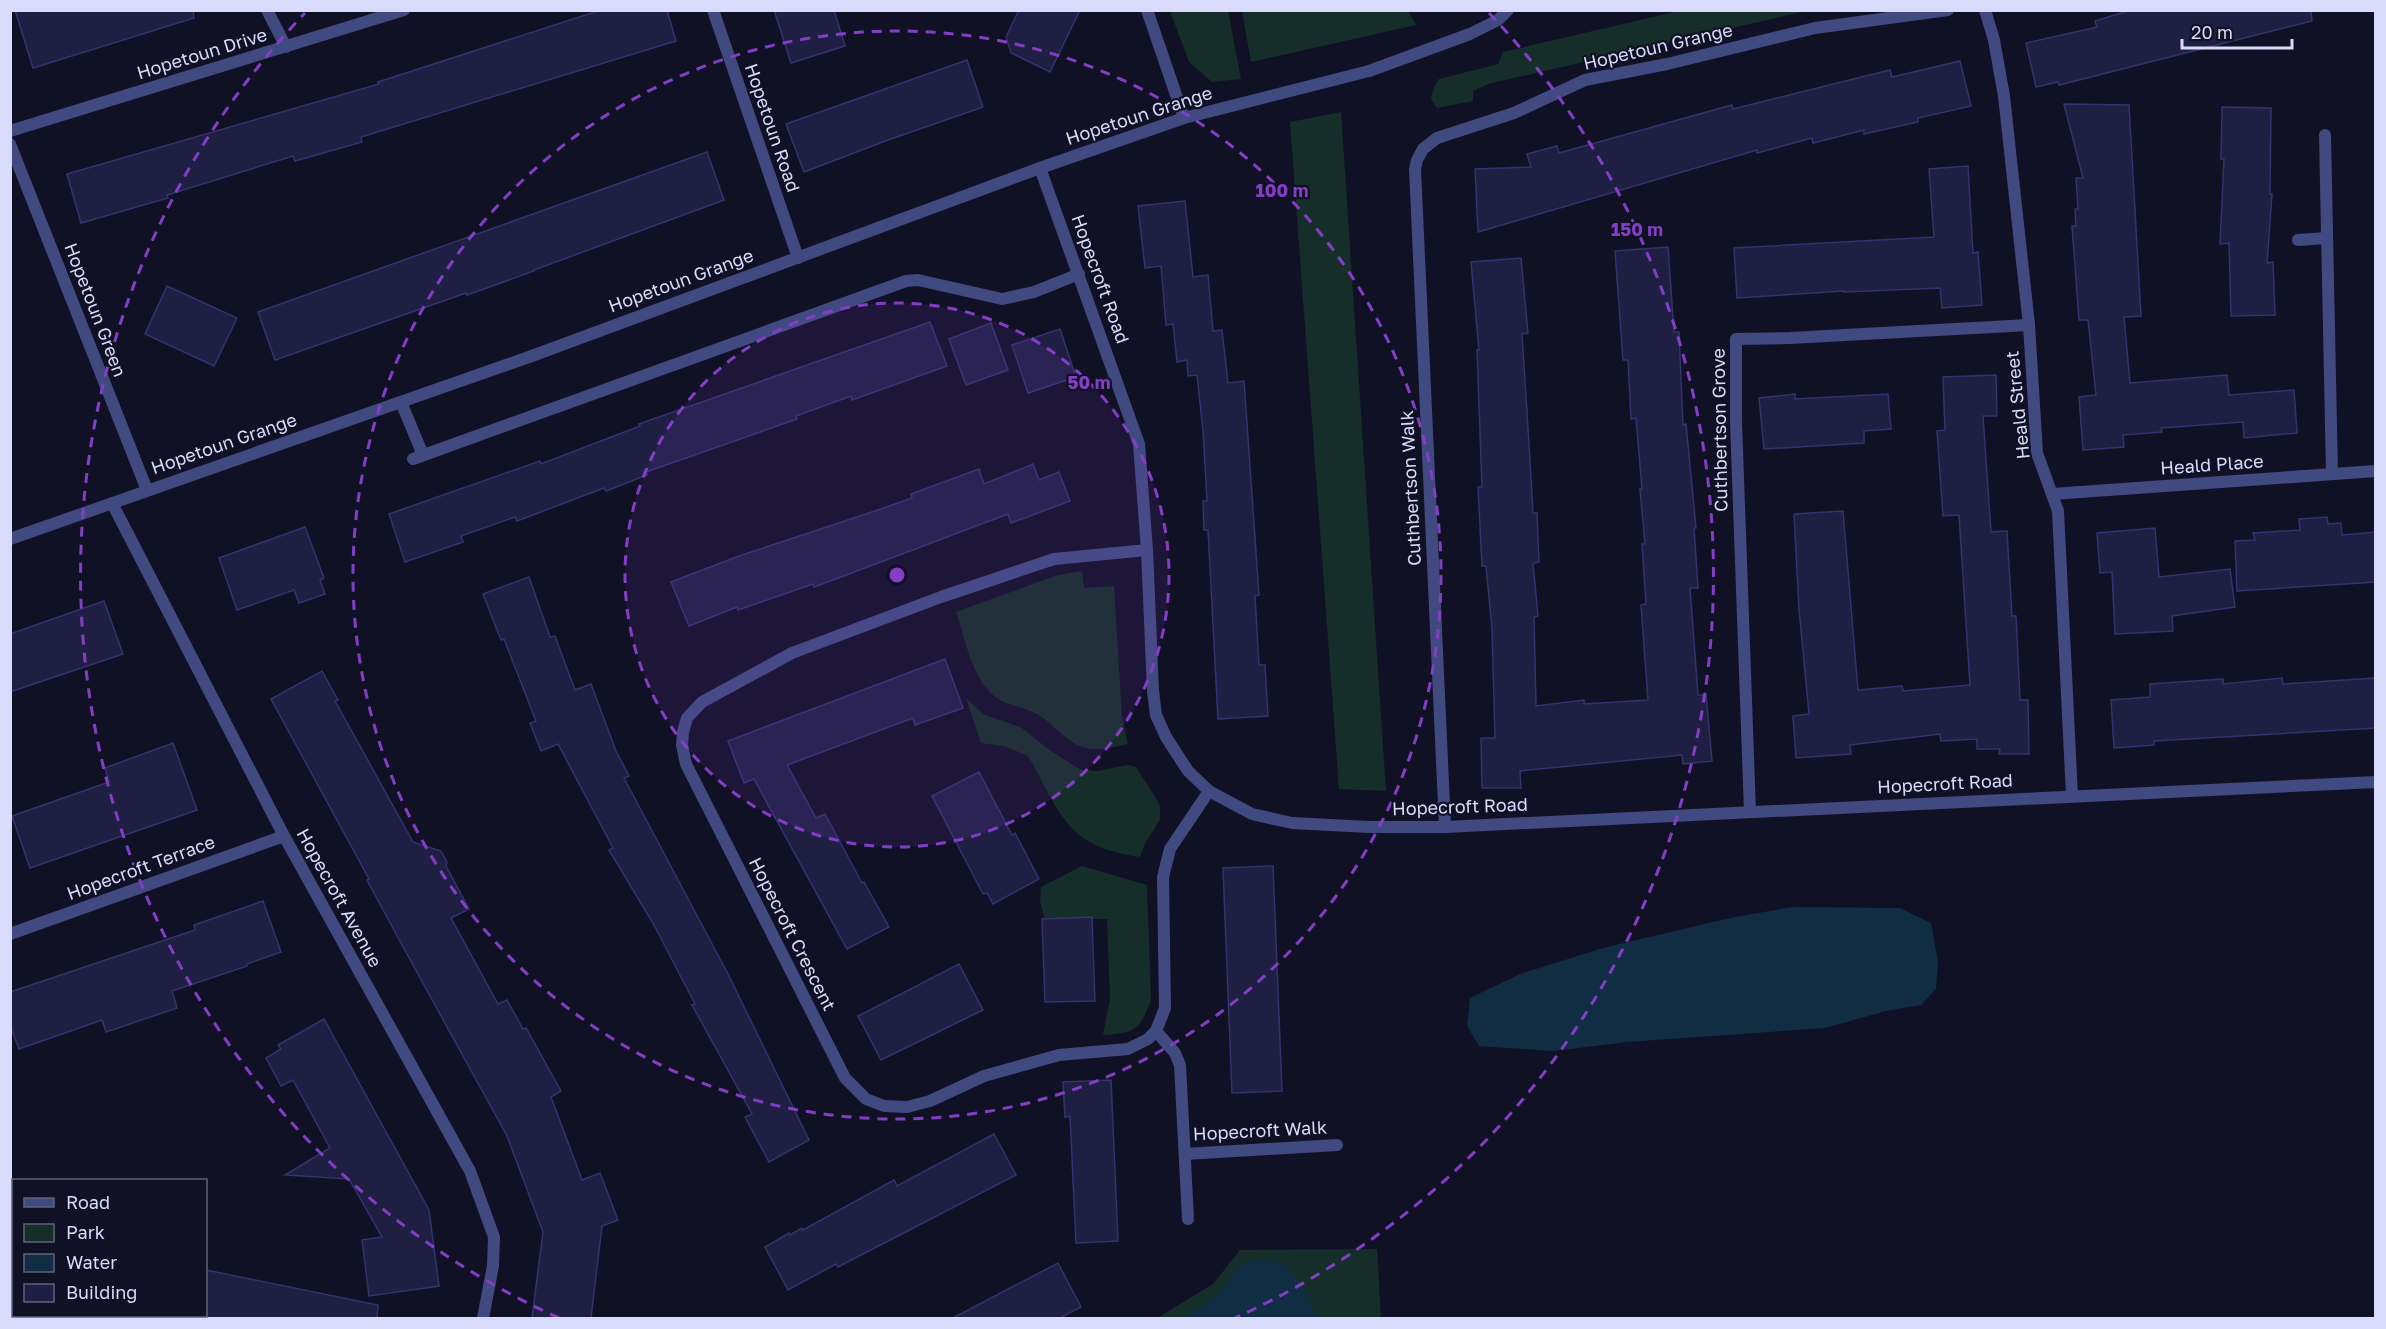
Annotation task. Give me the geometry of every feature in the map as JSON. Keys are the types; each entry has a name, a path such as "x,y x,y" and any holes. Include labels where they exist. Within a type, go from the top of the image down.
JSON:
{"street":[{"path":"267,10 286,47"},
{"name":"Hopetoun Drive","path":"10,131 404,10"},
{"name":"Hopetoun Road","path":"713,10 798,258"},
{"path":"1147,10 1184,118"},
{"name":"Hopetoun Grange","path":"10,539 529,357 1040,168 1184,118 1369,71 1470,34 1498,20 1508,10"},
{"name":"Hopetoun Grange","path":"1423,149 1437,138 1514,113 1586,80 1815,28 1948,10"},
{"name":"Heald Street","path":"1985,10 1994,40 2004,96 2029,325 2037,453 2058,510 2072,796"},
{"path":"2325,135 2332,474"},
{"name":"Hopetoun Green","path":"10,144 147,490"},
{"name":"Cuthbertson Walk","path":"1423,149 1415,170 1445,827"},
{"name":"Hopecroft Road","path":"1040,168 1139,444 1147,549 1152,681 1156,715 1166,737 1188,771 1209,791 1252,814 1292,823 1369,827 1445,827 2376,782"},
{"path":"2298,240 2327,238"},
{"path":"401,402 418,457 906,280 918,280 1002,299 1034,292 1079,274"},
{"name":"Cuthbertson Grove","path":"1750,812 1736,422 1736,339 2029,325"},
{"name":"Heald Place","path":"2052,494 2376,471"},
{"name":"Hopecroft Avenue","path":"112,503 284,836 470,1171 494,1237 493,1266 483,1318"},
{"name":"Hopecroft Crescent","path":"1147,549 1054,559 941,597 792,653 702,702 687,718 682,745 686,764 845,1078 866,1099 884,1106 906,1107 930,1101 984,1076 1059,1055 1128,1049 1148,1039 1156,1031"},
{"path":"1156,1031 1165,1008 1163,877 1170,849 1209,791"},
{"name":"Hopecroft Terrace","path":"10,934 284,836"},
{"name":"Hopecroft Walk","path":"1156,1031 1175,1053 1180,1065 1188,1220"},
{"name":"Hopecroft Walk","path":"1185,1154 1337,1145"}],"green space":[{"path":"1683,10 1806,11 1488,84 1473,91 1473,101 1437,108 1431,99 1439,79 1498,64 1503,52"},
{"path":"1170,11 1228,11 1241,79 1212,82 1189,62"},
{"path":"1242,11 1408,11 1416,25 1251,62"},
{"path":"1341,112 1386,791 1339,789 1290,122"},
{"path":"1082,571 1084,588 1114,586 1122,717 1128,744 1111,748 1082,747 1070,741 1037,714 1006,703 991,693 978,676 956,612 1058,575"},
{"path":"966,698 983,714 1022,728 1048,749 1081,770 1097,771 1127,765 1136,767 1160,805 1160,820 1145,843 1140,857 1095,845 1080,836 1058,811 1028,756 1004,746 981,743"},
{"path":"1082,866 1147,885 1151,999 1140,1023 1130,1031 1123,1033 1103,1035 1110,999 1107,919 1092,919 1091,917 1045,919 1040,901 1041,887"},
{"path":"1377,1249 1381,1318 1157,1318 1213,1284 1240,1250"}],"water":[{"path":"1792,907 1900,908 1931,923 1938,962 1936,989 1921,1005 1886,1011 1825,1028 1627,1042 1554,1051 1479,1046 1467,1026 1470,998 1520,974 1603,948 1730,918"},
{"path":"1263,1260 1278,1263 1292,1272 1307,1295 1316,1318 1179,1318 1201,1308 1220,1293 1240,1266"}],"building":[{"path":"15,10 193,10 194,18 33,68"},
{"path":"601,10 667,10 676,41 361,137 362,142 295,161 293,156 167,195 168,198 81,223 67,174 379,84 378,82"},
{"path":"774,10 834,10 845,46 791,63"},
{"path":"1019,10 1080,10 1050,72 1011,53 1006,37"},
{"path":"2131,10 2311,10 2312,21 2059,85 2058,82 2036,87 2026,43 2097,27 2095,21"},
{"path":"967,60 983,107 804,172 786,124"},
{"path":"1960,61 1971,106 1918,118 1918,122 1864,134 1864,130 1813,143 1812,138 1757,153 1757,150 1478,232 1475,169 1531,167 1527,154 1557,146 1559,153 1732,105 1733,109 1890,70 1892,77"},
{"path":"2064,104 2129,105 2141,316 2124,317 2130,383 2227,375 2229,395 2294,390 2297,433 2244,438 2243,422 2161,428 2162,432 2123,435 2124,447 2083,450 2079,397 2096,395 2088,320 2079,320 2072,226 2076,226 2075,209 2078,209 2076,178 2083,178"},
{"path":"2222,107 2271,108 2270,194 2272,194 2267,263 2273,262 2275,315 2231,316 2229,243 2220,244 2224,159 2221,159"},
{"path":"707,152 724,200 467,295 466,293 275,360 258,312"},
{"path":"1968,166 1973,253 1978,252 1982,305 1942,308 1940,288 1737,298 1734,248 1934,237 1929,169"},
{"path":"1185,201 1193,277 1208,275 1213,331 1222,330 1228,383 1244,381 1259,595 1255,596 1259,665 1265,665 1268,716 1218,719 1208,530 1204,530 1203,501 1207,501 1203,430 1197,375 1188,376 1187,360 1177,362 1173,324 1166,325 1161,266 1145,268 1138,206"},
{"path":"1668,247 1674,332 1679,332 1683,425 1686,424 1696,528 1694,528 1698,588 1690,588 1698,695 1706,695 1712,761 1683,764 1682,755 1520,771 1521,788 1482,788 1481,738 1495,738 1492,629 1486,566 1482,566 1478,487 1482,487 1477,350 1479,350 1471,262 1521,258 1528,333 1522,334 1533,513 1537,513 1539,562 1533,563 1538,616 1534,617 1536,706 1584,700 1584,704 1648,700 1641,605 1646,604 1642,544 1645,544 1640,489 1642,489 1636,418 1631,419 1628,360 1623,360 1615,251"},
{"path":"167,286 237,318 214,366 145,334"},
{"path":"930,322 947,366 852,400 851,396 796,416 797,419 646,472 647,475 606,491 604,488 517,521 515,517 461,536 463,542 405,562 389,514 540,461 541,464 640,426 639,424"},
{"path":"991,323 1008,370 966,385 949,339"},
{"path":"1060,329 1076,377 1028,393 1012,345"},
{"path":"1996,375 1997,416 1983,416 1991,532 2007,531 2012,616 2016,616 2020,700 2028,700 2029,754 1999,754 2000,749 1977,749 1977,739 1941,741 1940,734 1850,745 1851,754 1796,758 1793,716 1809,714 1799,609 1794,514 1843,511 1858,690 1902,686 1903,691 1970,685 1959,515 1943,516 1937,431 1945,430 1943,377"},
{"path":"1795,394 1795,399 1888,394 1891,429 1864,431 1864,443 1764,449 1759,398"},
{"path":"1033,464 1039,480 1059,472 1070,501 1011,523 1008,514 814,587 813,584 738,610 737,607 689,626 671,582 739,556 912,498 911,494 979,469 984,484"},
{"path":"2327,517 2328,524 2341,523 2342,535 2376,532 2376,582 2237,591 2235,541 2255,540 2253,533 2300,530 2299,519"},
{"path":"305,527 324,578 320,580 325,594 299,603 294,590 237,610 219,558"},
{"path":"2155,528 2159,577 2230,569 2235,607 2172,616 2173,631 2115,634 2112,572 2100,573 2097,533"},
{"path":"529,577 550,637 555,636 575,690 591,684 616,751 629,776 624,778 728,974 809,1140 769,1162 745,1117 752,1114 692,1005 695,1004 654,925 609,850 613,848 558,744 541,751 530,723 536,721 504,639 501,640 483,594"},
{"path":"104,601 123,654 10,692 10,634"},
{"path":"945,659 963,708 915,725 913,718 787,765 816,818 825,814 862,883 864,882 889,927 847,949 754,779 744,783 728,741"},
{"path":"322,671 338,700 335,701 413,842 441,851 447,862 446,866 469,909 451,918 498,1004 507,1000 523,1029 526,1028 561,1091 551,1097 582,1180 600,1173 618,1220 602,1226 591,1318 532,1318 543,1232 507,1136 271,699"},
{"path":"2282,678 2283,684 2376,678 2376,728 2154,741 2154,745 2114,748 2111,700 2150,697 2150,684 2223,679 2223,684"},
{"path":"173,743 197,810 30,868 12,816 109,782 105,768"},
{"path":"979,772 1012,835 1015,833 1039,879 993,904 987,893 983,894 932,796"},
{"path":"1273,866 1282,1091 1232,1093 1223,868"},
{"path":"263,901 281,952 172,991 177,1008 106,1032 102,1020 19,1049 10,1025 10,992 195,930 194,925"},
{"path":"1092,917 1095,1001 1045,1002 1042,919"},
{"path":"959,964 983,1010 881,1060 858,1016"},
{"path":"324,1019 429,1210 439,1286 369,1296 362,1240 382,1237 349,1179 285,1175 330,1148 293,1080 281,1086 266,1058 281,1049 278,1045"},
{"path":"1111,1080 1118,1241 1076,1243 1070,1116 1065,1117 1063,1082"},
{"path":"994,1134 1016,1175 838,1267 836,1264 788,1290 765,1247 789,1233 790,1235 802,1228 803,1230 894,1180 897,1186"},
{"path":"1058,1263 1081,1307 1060,1318 953,1318"},
{"path":"207,1270 378,1305 377,1318 206,1318"}]}
